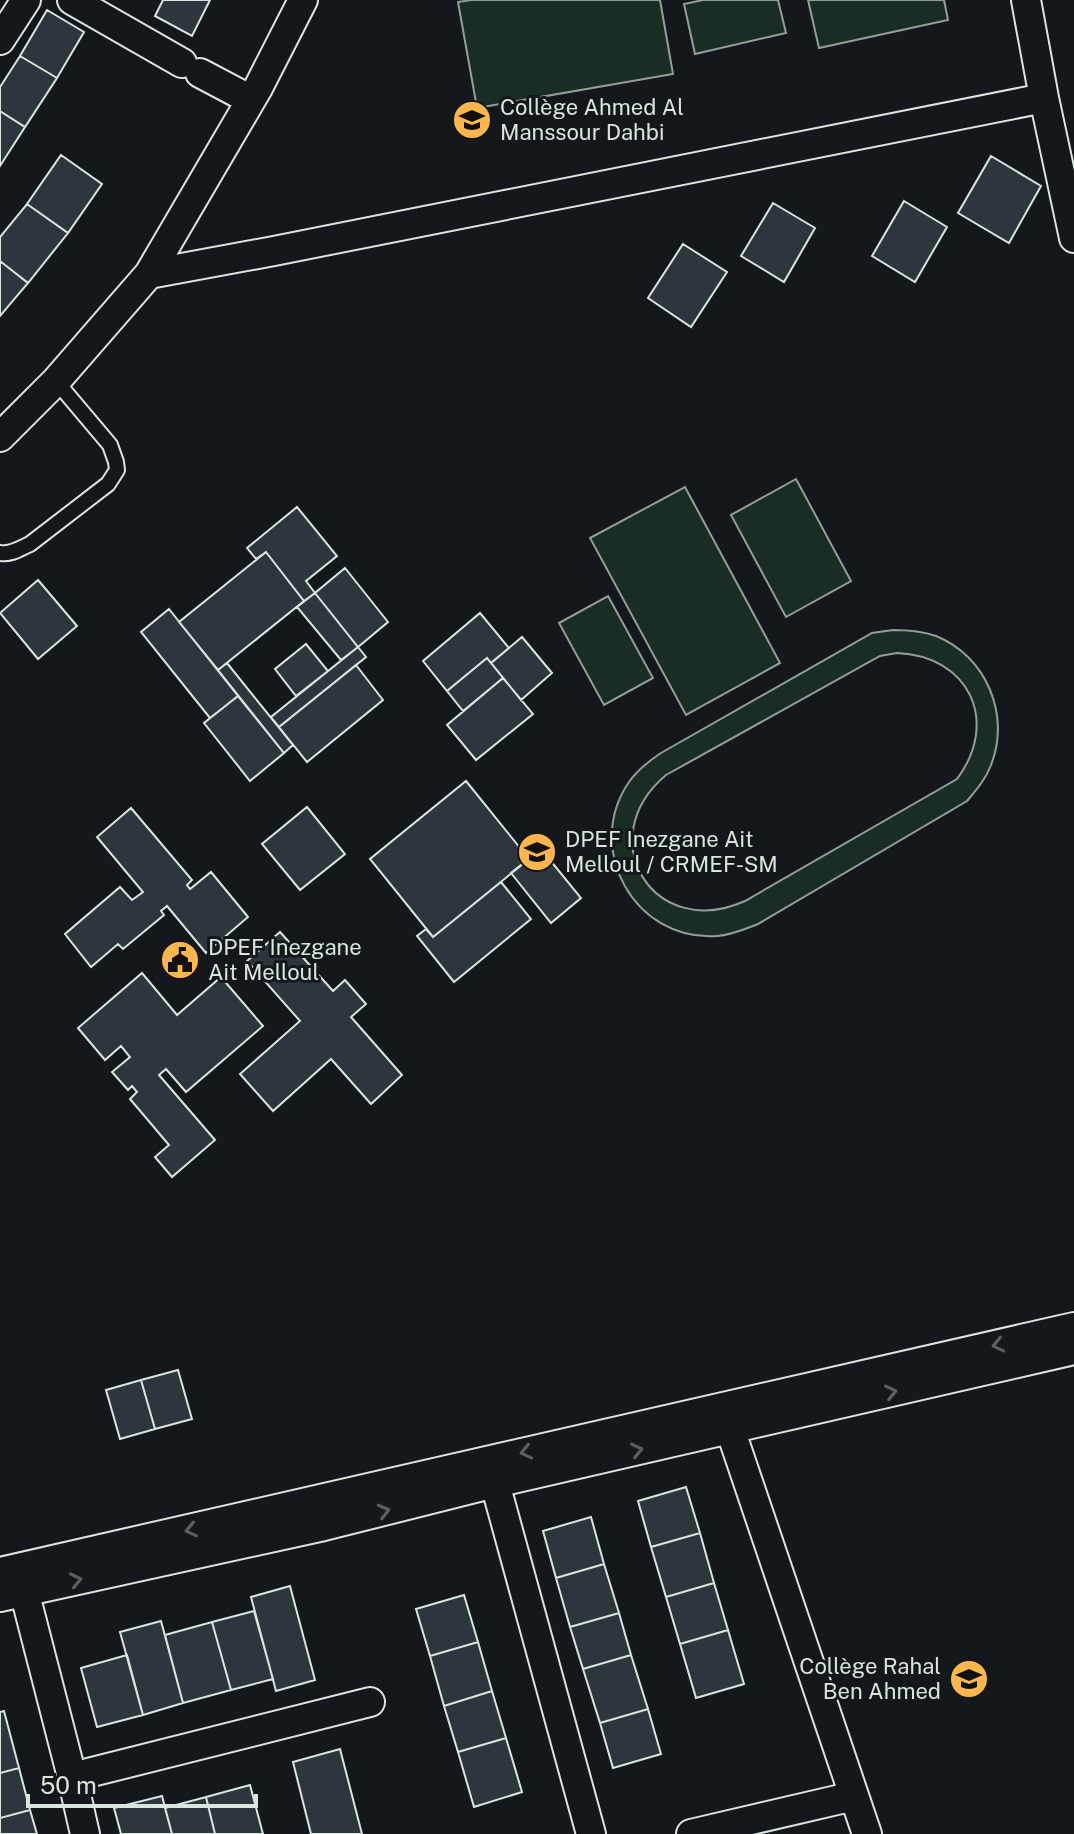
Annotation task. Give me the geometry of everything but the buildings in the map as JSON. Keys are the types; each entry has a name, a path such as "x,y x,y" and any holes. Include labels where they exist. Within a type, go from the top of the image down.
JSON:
{"street":[{"path":"0,40 26,0"},
{"path":"72,0 251,100"},
{"path":"0,437 56,381 149,274 251,100 303,0"},
{"path":"1026,0 1074,238"},
{"path":"149,274 1044,98"},
{"path":"85,1834 72,1777 10,1582 726,1418 1074,1327"},
{"path":"726,1418 1074,1350"},
{"path":"726,1418 867,1834"},
{"path":"492,1472 591,1834"},
{"path":"72,1777 370,1702"},
{"path":"691,1834 854,1796"}],"lane":[{"path":"0,553 30,544 108,484 117,470 110,445 56,381"}],"green space":[{"path":"660,0 673,74 477,108 458,2"},
{"path":"703,0 778,0 786,33 695,54 684,4"},
{"path":"808,0 944,0 948,20 819,48"},
{"path":"796,479 851,581 786,617 731,515"},
{"path":"685,487 780,663 686,715 590,538"},
{"path":"608,596 653,678 604,705 559,623"},
{"path":"904,630 936,636 954,645 981,672 996,707 996,746 987,775 967,801 758,924 738,932 717,936 688,934 662,924 641,908 625,886 615,862 612,835 616,808 632,777 661,753 872,633","holes":["897,653 922,657 943,666 959,679 970,695 976,714 976,735 970,757 957,779 745,901 712,910 684,908 660,896 643,877 634,854 633,827 644,800 666,775 880,656"]}],"place":[{"name":"Collège Ahmed Al Manssour Dahbi","path":"472,120"},
{"name":"DPEF Inezgane Ait Melloul / CRMEF-SM","path":"537,852"},
{"name":"DPEF Inezgane Ait Melloul","path":"180,960"},
{"name":"Collège Rahal Ben Ahmed","path":"969,1679"}]}
